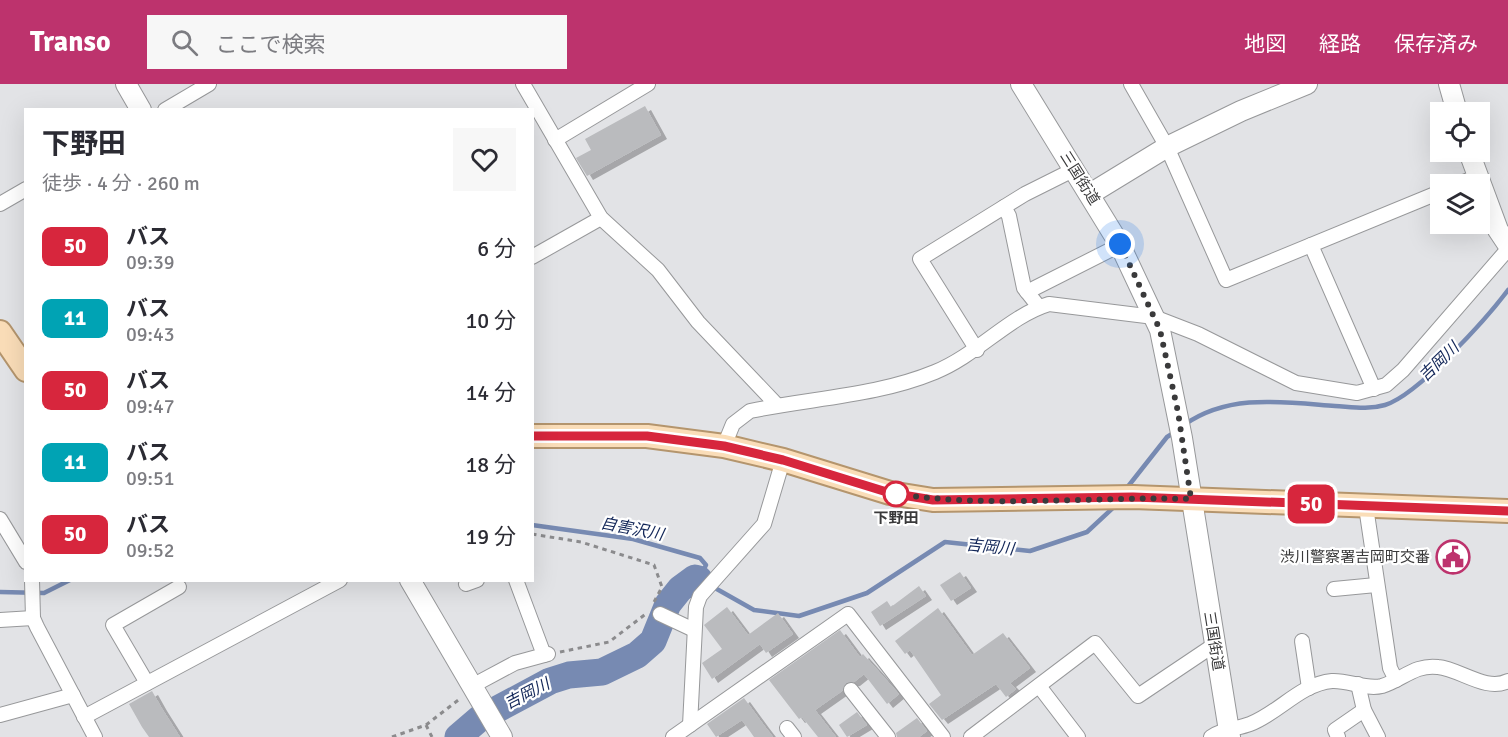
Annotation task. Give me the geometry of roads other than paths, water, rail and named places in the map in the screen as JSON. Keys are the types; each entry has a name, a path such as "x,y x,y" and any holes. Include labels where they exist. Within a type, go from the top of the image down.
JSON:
{"main road":[{"path":"0,332 24,367"},
{"path":"534,436 647,436 724,446 783,460 890,493 933,500 1133,497 1508,511"}],"street":[{"path":"126,84 140,108"},
{"path":"168,108 209,84"},
{"path":"523,84 601,218 658,270 698,322 777,405"},
{"path":"555,140 648,84"},
{"name":"三国街道","path":"1021,84 1120,244 1154,316 1169,366 1178,412 1214,645 1224,734"},
{"path":"1131,84 1167,147 1226,280 1430,196"},
{"path":"1090,194 1167,147 1241,111 1307,84"},
{"path":"1449,84 1455,102"},
{"path":"977,350 920,259 1004,207 1075,169"},
{"path":"0,204 24,190"},
{"path":"1004,207 1009,216 1024,288 1039,307"},
{"path":"724,446 733,424 740,416 750,411 887,388 934,373 965,359 1039,307 1049,304 1154,316 1198,334 1296,383 1357,393 1374,389 1386,385 1403,370 1508,247 1490,217"},
{"path":"534,256 601,218"},
{"path":"1027,292 1120,244"},
{"path":"1311,245 1374,389"},
{"path":"690,725 693,630 696,607 700,596 764,524 783,460"},
{"path":"1366,507 1376,585 1390,668 1395,680"},
{"path":"0,519 24,559"},
{"path":"32,582 32,613 95,737"},
{"path":"84,717 336,582"},
{"path":"411,582 502,737"},
{"path":"475,691 515,663 546,654 517,582"},
{"path":"1334,589 1376,585"},
{"path":"147,683 113,625 178,587"},
{"path":"0,620 32,613"},
{"path":"660,614 693,630"},
{"path":"673,737 848,614 943,737"},
{"path":"1302,641 1309,688"},
{"path":"971,737 1095,643 1138,696 1214,645"},
{"path":"1224,734 1263,718 1309,688 1330,681 1374,687 1395,680 1408,671 1438,667 1491,684 1501,685 1508,681"},
{"path":"1358,684 1364,710 1378,737"},
{"path":"1039,686 1078,737"},
{"path":"850,690 888,737"},
{"path":"0,715 73,695"},
{"path":"1338,737 1335,730 1364,710"},
{"path":"987,725 996,737"}],"waterway":[{"name":"吉岡川","path":"1184,425 1219,408 1257,402 1360,408 1385,405 1399,398 1433,372 1469,336 1508,290"},
{"name":"吉岡川","path":"1126,489 1167,437 1175,432"},
{"name":"吉岡川","path":"534,525 633,539 700,558 706,565 699,579 754,610 799,616 867,593 945,542 1030,551 1087,532 1115,506"},
{"name":"吉岡川","path":"458,737 479,719 550,681 569,675 602,672 637,655 653,641 668,604 680,589 695,578 699,579"},
{"name":"自害沢川","path":"0,592 44,593 66,582"}],"place":[{"name":"下野田","path":"896,494"},
{"name":"渋川警察署吉岡町交番","path":"1453,557"}]}
